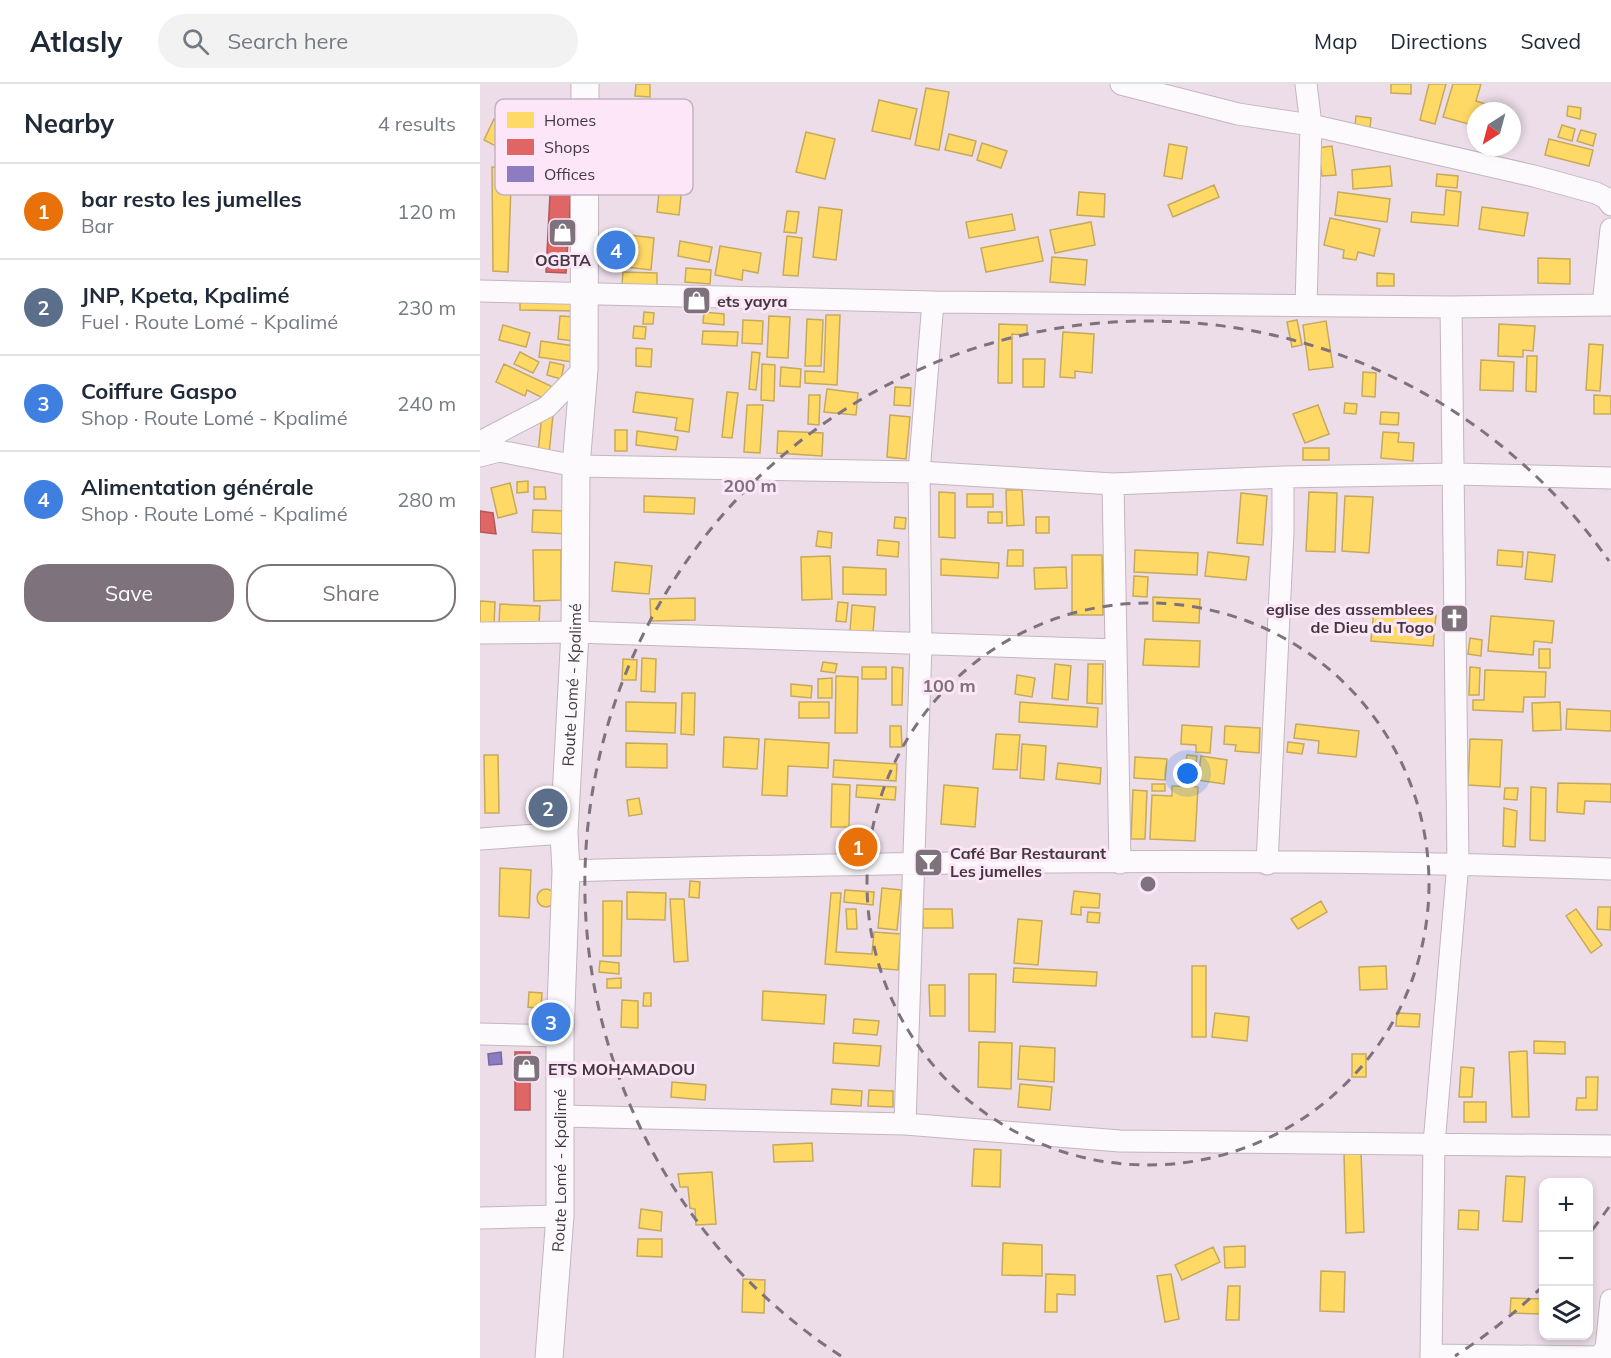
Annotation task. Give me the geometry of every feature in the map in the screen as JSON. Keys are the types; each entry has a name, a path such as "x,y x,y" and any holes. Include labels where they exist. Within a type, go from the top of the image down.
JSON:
{"main road":[{"name":"Route Lomé - Kpalimé","path":"585,84 585,99"},
{"name":"Route Lomé - Kpalimé","path":"549,1358 560,1216 560,1036 567,871 564,833 575,632 576,466 584,369 584,195"}],"street":[{"path":"1121,84 1238,114 1311,125 1534,176 1596,193 1606,198 1611,205"},
{"path":"1306,84 1311,125 1306,306"},
{"path":"480,291 933,302 1451,307 1607,305 1611,229"},
{"path":"905,1124 921,645 919,472 933,302"},
{"path":"1451,307 1455,474 1453,627 1458,863 1434,1144 1431,1357 1599,1357 1606,1348 1611,1300"},
{"path":"480,442 547,407 584,369"},
{"path":"480,456 499,451 576,466 919,472 1113,484 1283,477 1455,474 1611,478"},
{"path":"1266,864 1283,532 1283,477"},
{"path":"1113,484 1120,863"},
{"path":"480,633 575,632 1116,650"},
{"path":"480,839 564,833"},
{"path":"567,871 915,862 1458,863 1611,869"},
{"path":"480,1034 560,1036"},
{"path":"561,1116 905,1124 1120,1141 1611,1146"},
{"path":"480,1218 560,1216"}],"building: Homes":[{"path":"636,84 650,84 650,97 635,96"},
{"path":"1391,84 1411,84 1411,94 1391,93"},
{"path":"1429,84 1446,84 1435,124 1420,120"},
{"path":"1453,84 1481,84 1476,101 1479,102 1467,102 1467,124 1443,117"},
{"path":"926,88 949,92 939,150 915,145"},
{"path":"879,100 917,109 910,139 872,131"},
{"path":"1568,106 1581,108 1580,119 1567,116"},
{"path":"1356,116 1371,118 1370,128 1355,126"},
{"path":"494,119 495,119 495,146 484,140"},
{"path":"1562,125 1575,129 1572,141 1558,137"},
{"path":"1581,130 1596,134 1593,146 1577,141"},
{"path":"806,132 835,139 825,179 796,172"},
{"path":"949,134 976,141 972,156 945,150"},
{"path":"1549,139 1593,150 1589,166 1545,155"},
{"path":"982,143 1007,151 1001,168 977,160"},
{"path":"1169,144 1187,147 1182,179 1164,176"},
{"path":"1332,146 1336,175 1322,176 1318,148"},
{"path":"1390,166 1392,186 1353,189 1352,170"},
{"path":"492,167 495,167 495,195 511,195 508,272 493,271"},
{"path":"1437,174 1458,176 1457,188 1436,186"},
{"path":"1214,185 1219,197 1173,217 1168,205"},
{"path":"1446,190 1461,192 1458,226 1411,222 1412,212 1444,215"},
{"path":"1079,192 1105,194 1104,217 1077,215"},
{"path":"1338,192 1390,199 1387,222 1335,215"},
{"path":"659,195 681,195 679,215 657,212"},
{"path":"819,207 842,210 836,260 813,257"},
{"path":"1482,207 1528,213 1524,236 1479,229"},
{"path":"787,211 799,212 796,233 784,232"},
{"path":"1012,214 1015,230 969,238 966,222"},
{"path":"1330,218 1380,229 1374,256 1358,252 1356,260 1343,258 1344,250 1324,245"},
{"path":"1091,222 1095,245 1055,253 1050,230"},
{"path":"629,235 654,238 651,270 626,267"},
{"path":"787,236 802,238 798,276 783,275"},
{"path":"1038,237 1043,261 986,272 981,248"},
{"path":"680,241 712,247 709,262 678,256"},
{"path":"720,246 761,253 758,273 743,270 742,280 715,275"},
{"path":"1052,257 1087,260 1085,285 1050,282"},
{"path":"1538,258 1570,259 1570,284 1538,283"},
{"path":"686,268 711,270 710,284 685,282"},
{"path":"623,272 657,273 657,286 622,285"},
{"path":"1377,273 1394,274 1394,286 1377,286"},
{"path":"520,298 578,299 578,311 520,310"},
{"path":"644,312 654,313 653,324 643,324"},
{"path":"704,312 724,314 724,325 703,323"},
{"path":"826,315 840,315 837,385 805,383 805,371 824,372"},
{"path":"560,316 576,317 574,341 558,339"},
{"path":"769,316 790,317 788,358 767,357"},
{"path":"807,319 823,320 821,366 805,366"},
{"path":"743,320 763,321 762,344 742,343"},
{"path":"1297,320 1302,345 1292,347 1287,322"},
{"path":"1326,321 1333,367 1309,370 1303,325"},
{"path":"999,324 1027,325 1027,335 1012,334 1012,383 998,383"},
{"path":"1499,324 1535,326 1533,351 1523,350 1523,357 1498,356"},
{"path":"503,325 530,333 526,347 499,340"},
{"path":"634,326 646,327 645,339 633,338"},
{"path":"703,331 738,332 737,346 702,344"},
{"path":"1063,332 1094,334 1092,373 1075,371 1075,378 1060,377"},
{"path":"541,341 574,346 572,362 539,357"},
{"path":"1589,344 1603,345 1600,391 1586,390"},
{"path":"636,348 652,349 651,367 636,366"},
{"path":"520,352 539,362 533,373 514,364"},
{"path":"752,352 760,353 756,390 749,389"},
{"path":"1527,356 1537,356 1536,392 1526,391"},
{"path":"1023,359 1045,359 1044,387 1023,387"},
{"path":"1481,360 1514,362 1513,391 1480,390"},
{"path":"550,362 564,365 561,379 547,375"},
{"path":"504,364 553,387 547,400 527,390 525,396 496,382"},
{"path":"762,364 775,365 774,401 761,400"},
{"path":"781,367 801,369 800,387 780,386"},
{"path":"1363,372 1376,373 1375,397 1362,396"},
{"path":"895,387 911,388 910,406 894,405"},
{"path":"827,389 858,393 856,415 824,412"},
{"path":"636,392 693,399 689,432 675,430 677,418 633,412"},
{"path":"727,392 738,393 732,438 722,437"},
{"path":"809,395 820,395 819,425 808,424"},
{"path":"1594,395 1611,396 1611,414 1594,414"},
{"path":"1345,403 1357,404 1356,414 1344,413"},
{"path":"747,405 763,405 760,453 744,452"},
{"path":"1318,405 1329,434 1305,443 1293,414"},
{"path":"1381,412 1399,413 1398,425 1380,424"},
{"path":"542,414 553,415 549,454 538,453"},
{"path":"890,415 910,417 906,459 887,457"},
{"path":"615,430 627,430 627,451 615,451"},
{"path":"637,431 678,437 676,450 636,445"},
{"path":"778,431 823,433 822,456 777,453"},
{"path":"1383,432 1399,433 1398,442 1414,443 1413,461 1381,458"},
{"path":"1303,448 1329,448 1329,460 1303,460"},
{"path":"528,481 528,492 517,493 517,482"},
{"path":"510,483 517,513 498,518 491,488"},
{"path":"534,487 545,487 546,499 534,499"},
{"path":"1006,490 1022,490 1024,525 1007,526"},
{"path":"939,492 955,493 955,538 939,537"},
{"path":"1309,492 1337,493 1335,552 1306,551"},
{"path":"1241,493 1267,496 1263,545 1237,543"},
{"path":"967,494 993,494 993,507 967,507"},
{"path":"644,496 695,498 694,514 644,512"},
{"path":"1345,496 1373,497 1369,553 1342,551"},
{"path":"533,510 569,511 568,534 532,532"},
{"path":"988,512 1002,512 1002,523 988,523"},
{"path":"895,517 906,518 905,529 894,528"},
{"path":"1036,517 1049,517 1049,533 1036,533"},
{"path":"818,531 832,533 831,548 816,546"},
{"path":"878,540 899,542 898,557 877,555"},
{"path":"533,550 561,550 561,600 534,601"},
{"path":"1008,550 1023,550 1023,566 1007,566"},
{"path":"1135,550 1198,553 1197,575 1134,572"},
{"path":"1498,550 1523,552 1522,567 1497,565"},
{"path":"1208,552 1249,557 1246,580 1205,576"},
{"path":"1528,552 1555,555 1552,582 1525,579"},
{"path":"1072,555 1102,555 1103,615 1072,615"},
{"path":"830,556 832,599 802,600 801,557"},
{"path":"941,559 999,563 998,578 941,575"},
{"path":"615,562 652,566 649,594 612,591"},
{"path":"843,567 886,569 886,595 843,594"},
{"path":"1066,567 1067,588 1035,589 1034,568"},
{"path":"1134,576 1148,577 1147,597 1133,596"},
{"path":"1153,597 1200,599 1199,623 1153,621"},
{"path":"695,598 695,620 651,621 650,599"},
{"path":"480,601 495,602 494,625 480,625"},
{"path":"838,602 848,603 846,622 836,621"},
{"path":"500,604 540,606 539,624 499,623"},
{"path":"852,605 875,607 873,633 850,631"},
{"path":"1374,610 1436,615 1433,646 1371,641"},
{"path":"1491,616 1554,621 1552,643 1534,641 1533,655 1488,651"},
{"path":"1470,638 1482,640 1481,656 1468,654"},
{"path":"1145,639 1200,641 1199,667 1143,665"},
{"path":"1539,649 1550,649 1550,668 1539,668"},
{"path":"642,658 656,659 655,692 641,691"},
{"path":"623,659 637,660 636,680 622,680"},
{"path":"823,662 837,664 835,673 821,671"},
{"path":"1055,664 1071,666 1068,700 1052,698"},
{"path":"1088,664 1103,664 1102,704 1087,703"},
{"path":"862,667 886,667 886,679 862,679"},
{"path":"892,667 903,668 902,705 892,705"},
{"path":"1470,667 1480,668 1479,695 1469,695"},
{"path":"1485,670 1546,672 1545,697 1524,697 1523,712 1473,710 1473,700 1484,700"},
{"path":"1017,675 1035,678 1032,697 1015,694"},
{"path":"836,676 858,677 857,733 835,733"},
{"path":"832,678 832,698 818,698 818,679"},
{"path":"791,684 812,686 811,698 791,696"},
{"path":"682,693 695,693 694,735 681,734"},
{"path":"626,702 676,703 675,733 626,731"},
{"path":"799,702 829,702 829,718 799,718"},
{"path":"1020,702 1098,708 1097,727 1019,722"},
{"path":"1560,702 1561,730 1533,731 1532,703"},
{"path":"1567,709 1611,711 1611,731 1566,729"},
{"path":"1296,724 1359,731 1356,757 1318,753 1319,741 1294,738"},
{"path":"1182,725 1212,727 1210,753 1196,752 1196,745 1181,744"},
{"path":"890,726 901,726 902,747 890,747"},
{"path":"1225,726 1260,728 1259,753 1235,751 1236,745 1224,744"},
{"path":"996,734 1020,735 1017,770 993,769"},
{"path":"724,737 759,739 757,769 723,767"},
{"path":"765,739 829,743 828,768 788,766 787,796 762,795"},
{"path":"1470,739 1502,740 1500,787 1468,785"},
{"path":"1288,742 1304,744 1302,754 1287,752"},
{"path":"626,743 667,744 667,768 626,767"},
{"path":"1022,744 1046,746 1044,780 1020,778"},
{"path":"484,755 498,755 499,813 485,813"},
{"path":"1187,755 1197,756 1195,770 1185,768"},
{"path":"1201,756 1227,760 1224,784 1198,780"},
{"path":"1135,757 1167,759 1165,780 1134,778"},
{"path":"834,760 897,764 896,781 833,777"},
{"path":"1058,763 1101,768 1100,784 1056,779"},
{"path":"1558,783 1611,784 1611,802 1585,801 1584,814 1557,812"},
{"path":"832,784 850,785 849,827 831,827"},
{"path":"1152,784 1165,784 1165,791 1152,791"},
{"path":"857,785 896,787 895,800 856,797"},
{"path":"944,785 978,788 975,827 941,824"},
{"path":"1172,786 1198,787 1195,841 1150,839 1152,795 1172,796"},
{"path":"1531,787 1546,788 1545,841 1530,840"},
{"path":"1505,788 1518,788 1517,800 1504,799"},
{"path":"1133,790 1147,791 1145,839 1131,839"},
{"path":"639,798 642,814 629,816 627,800"},
{"path":"1504,808 1517,811 1515,847 1503,846"},
{"path":"500,868 531,870 529,918 499,916"},
{"path":"690,881 700,882 699,898 689,897"},
{"path":"882,888 901,890 897,930 878,928"},
{"path":"542,889 550,889 555,894 553,905 542,907 537,902 537,894"},
{"path":"845,890 874,892 873,905 844,902"},
{"path":"1074,891 1100,894 1099,908 1081,907 1081,915 1071,914"},
{"path":"627,892 666,893 665,920 627,919"},
{"path":"831,893 841,893 836,952 872,954 874,932 901,934 898,970 825,964"},
{"path":"670,899 684,899 688,961 674,962"},
{"path":"603,901 622,901 621,956 603,956"},
{"path":"1321,901 1327,912 1298,929 1291,919"},
{"path":"1598,907 1611,907 1610,930 1597,929"},
{"path":"846,909 856,909 857,929 847,929"},
{"path":"923,909 952,909 953,928 923,928"},
{"path":"1576,909 1602,945 1591,953 1566,916"},
{"path":"1088,912 1100,913 1099,923 1087,922"},
{"path":"1018,919 1042,921 1038,965 1014,963"},
{"path":"600,961 619,963 619,974 599,972"},
{"path":"1192,966 1206,966 1206,1037 1192,1037"},
{"path":"1386,966 1387,989 1360,990 1359,967"},
{"path":"1014,968 1097,972 1096,986 1013,982"},
{"path":"969,974 996,974 995,1032 969,1031"},
{"path":"621,978 621,988 607,988 607,979"},
{"path":"929,985 945,985 945,1016 930,1016"},
{"path":"763,991 826,995 824,1024 762,1020"},
{"path":"529,992 542,993 541,1009 528,1007"},
{"path":"644,993 651,993 651,1006 643,1006"},
{"path":"622,1000 638,1001 638,1028 621,1027"},
{"path":"1215,1013 1249,1017 1247,1041 1212,1037"},
{"path":"1397,1013 1420,1014 1419,1027 1396,1026"},
{"path":"854,1019 879,1021 877,1035 853,1033"},
{"path":"1534,1041 1565,1042 1565,1054 1534,1053"},
{"path":"979,1042 1012,1043 1011,1089 978,1087"},
{"path":"834,1043 881,1046 879,1066 833,1063"},
{"path":"1020,1046 1055,1048 1054,1082 1018,1079"},
{"path":"1527,1051 1529,1117 1512,1117 1509,1052"},
{"path":"1352,1054 1366,1054 1366,1077 1352,1077"},
{"path":"1461,1067 1474,1068 1472,1097 1459,1097"},
{"path":"1586,1077 1598,1077 1597,1110 1576,1110 1577,1098 1586,1098"},
{"path":"672,1082 706,1085 705,1100 671,1097"},
{"path":"1020,1084 1052,1087 1050,1110 1018,1107"},
{"path":"832,1089 862,1091 861,1106 831,1104"},
{"path":"869,1090 893,1091 893,1107 868,1106"},
{"path":"1464,1102 1486,1102 1486,1122 1464,1122"},
{"path":"812,1143 813,1161 774,1162 773,1145"},
{"path":"974,1149 1001,1150 1000,1187 972,1186"},
{"path":"1361,1152 1364,1232 1346,1233 1344,1153"},
{"path":"712,1172 716,1224 696,1225 695,1209 690,1208 688,1187 680,1187 678,1174"},
{"path":"1506,1176 1525,1177 1522,1222 1503,1221"},
{"path":"641,1209 662,1212 661,1231 639,1228"},
{"path":"1459,1210 1479,1211 1478,1230 1458,1229"},
{"path":"638,1239 662,1239 662,1257 637,1256"},
{"path":"1003,1243 1042,1245 1042,1276 1002,1275"},
{"path":"1245,1246 1245,1267 1225,1268 1224,1247"},
{"path":"1213,1247 1220,1262 1182,1280 1175,1265"},
{"path":"1321,1271 1345,1272 1344,1312 1320,1311"},
{"path":"1046,1274 1075,1275 1075,1295 1057,1294 1057,1312 1045,1312"},
{"path":"1171,1274 1179,1319 1165,1322 1157,1276"},
{"path":"743,1279 765,1280 764,1313 742,1312"},
{"path":"1228,1286 1240,1286 1239,1320 1226,1320"},
{"path":"1511,1298 1539,1299 1539,1314 1510,1313"}],"building: Shops":[{"path":"550,195 571,195 566,273 546,272"},
{"path":"480,511 493,513 496,534 480,532"},
{"path":"515,1052 530,1052 530,1110 515,1110"}],"building: Offices":[{"path":"501,1052 502,1064 489,1065 488,1054"}],"place":[{"name":"OGBTA","path":"563,232"},
{"name":"Alimentation générale","path":"616,250"},
{"name":"ets yayra","path":"696,301"},
{"name":"eglise des assemblees de Dieu du Togo","path":"1455,618"},
{"name":"JNP, Kpeta, Kpalimé","path":"548,808"},
{"name":"bar resto les jumelles","path":"858,847"},
{"name":"Café Bar Restaurant Les jumelles","path":"929,862"},
{"name":"Coiffure Gaspo","path":"551,1022"},
{"name":"ETS MOHAMADOU","path":"527,1069"}]}
